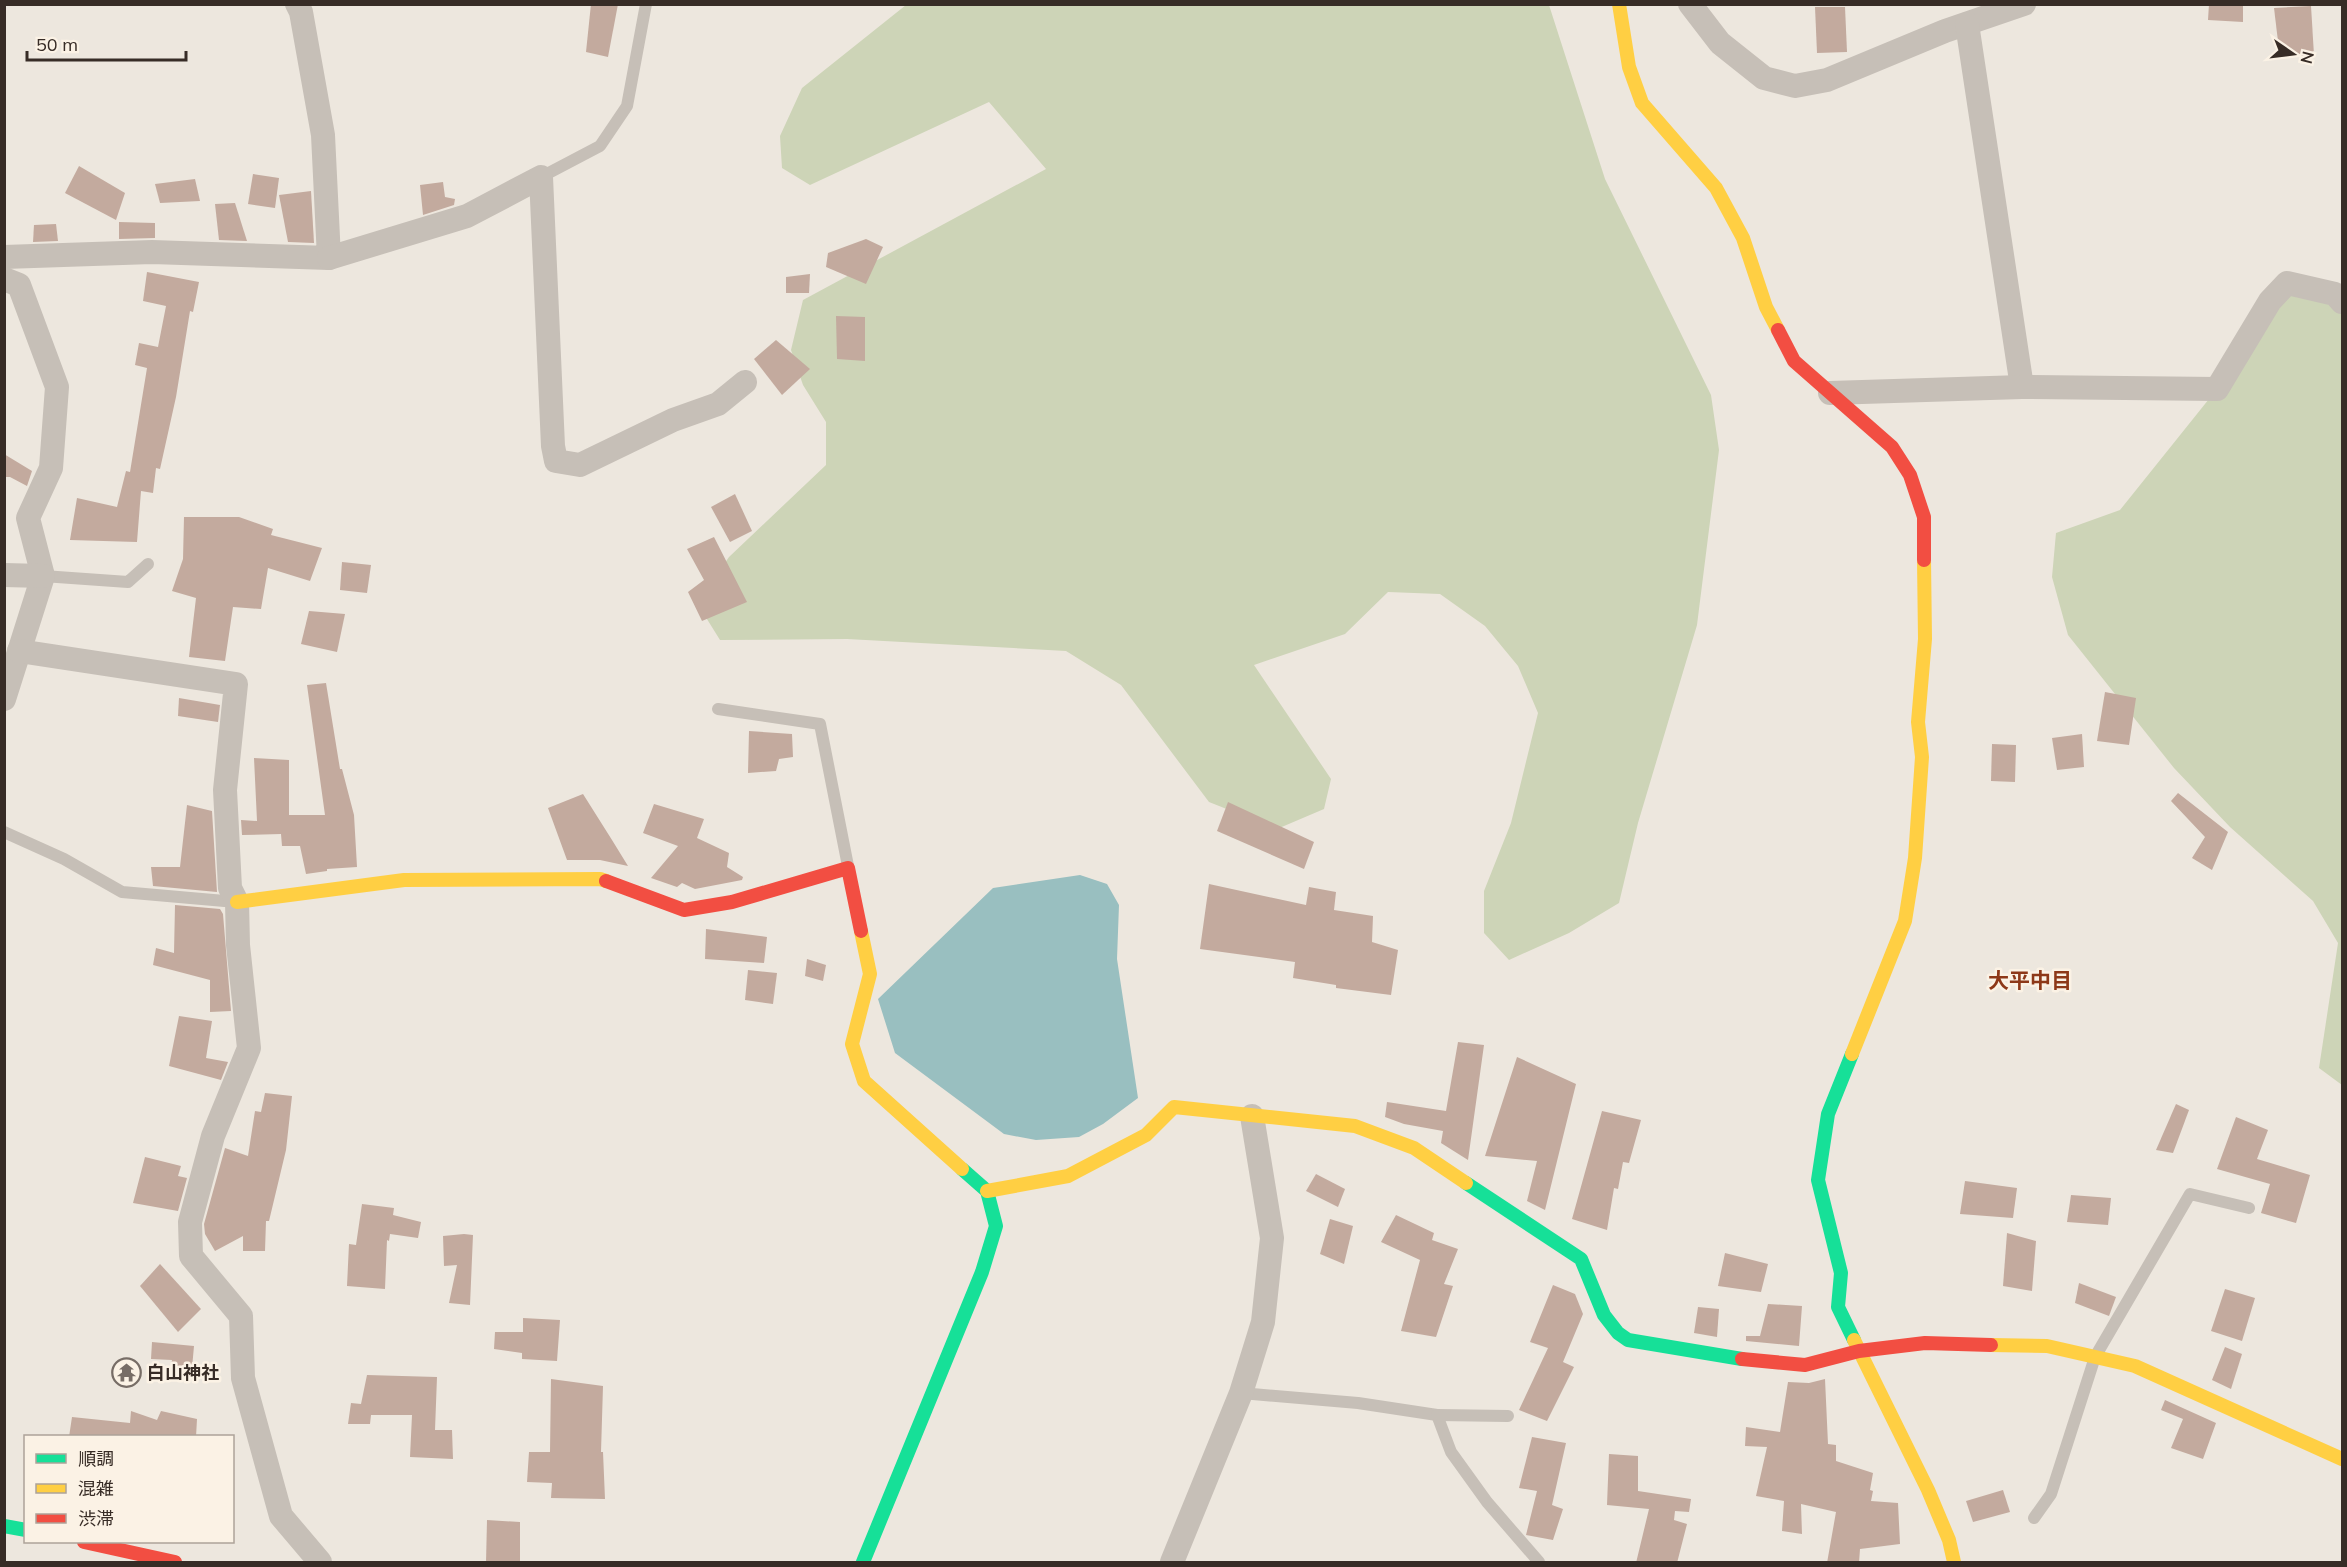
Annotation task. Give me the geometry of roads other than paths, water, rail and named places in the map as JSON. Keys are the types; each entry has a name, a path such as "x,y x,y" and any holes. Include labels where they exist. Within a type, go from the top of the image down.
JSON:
{"main road":[{"path":"1619,4 1629,67 1642,103 1716,188 1743,238 1766,307 1794,361 1892,447 1910,474 1924,517 1925,639 1918,722 1922,757 1917,800 1915,858 1905,921 1828,1114 1818,1180 1841,1273 1838,1307 1928,1490 1954,1563"},
{"path":"237,902 405,880 600,879 684,910 732,902 848,868 870,974 852,1044 864,1081 987,1191 996,1226 982,1272 863,1563"},
{"path":"987,1191 1068,1176 1146,1135 1174,1107 1355,1126 1414,1148 1581,1259 1591,1276 1602,1312 1614,1333 1628,1340 1725,1358 1805,1365 1859,1351 1925,1343 2036,1346 2135,1366 2343,1460"},
{"path":"4,1526 24,1530"},
{"path":"88,1543 175,1563"}],"street":[{"path":"297,4 301,12 323,135 329,258"},
{"path":"1690,4 1720,43 1764,78 1795,86 1827,80 1967,24 2024,4"},
{"path":"1967,24 2022,387"},
{"path":"4,257 152,252 329,258 467,216 541,177 553,446 556,461 580,465 673,420 718,404 745,382"},
{"path":"4,279 19,285 57,387 51,468 28,518 43,576 4,699"},
{"path":"1830,393 2022,387 2217,389 2270,301 2287,283 2335,294 2343,302"},
{"path":"4,575 43,576"},
{"path":"19,651 236,684 225,790 230,888 237,902 238,945 249,1048 213,1136 190,1222 191,1256 241,1316 244,1348 243,1378 281,1516 320,1563"},
{"path":"1172,1563 1241,1393 1263,1322 1272,1238 1252,1116"}],"lane":[{"path":"541,177 600,146 627,106 646,4"},
{"path":"43,576 128,582 148,564"},
{"path":"718,709 820,724 848,868"},
{"path":"4,832 64,859 122,892 237,902"},
{"path":"2034,1518 2051,1494 2095,1357 2190,1194 2248,1208"},
{"path":"1241,1393 1358,1403 1437,1415 1508,1416"},
{"path":"1437,1415 1451,1452 1487,1502 1539,1563"}],"water":[{"path":"1080,875 1107,884 1119,905 1117,959 1138,1098 1103,1124 1079,1137 1036,1140 1004,1134 895,1053 878,999 993,888"}],"place":[{"name":"白山神社","path":"126,1372"}],"district":[{"name":"大平中目","path":"2030,980"}]}
